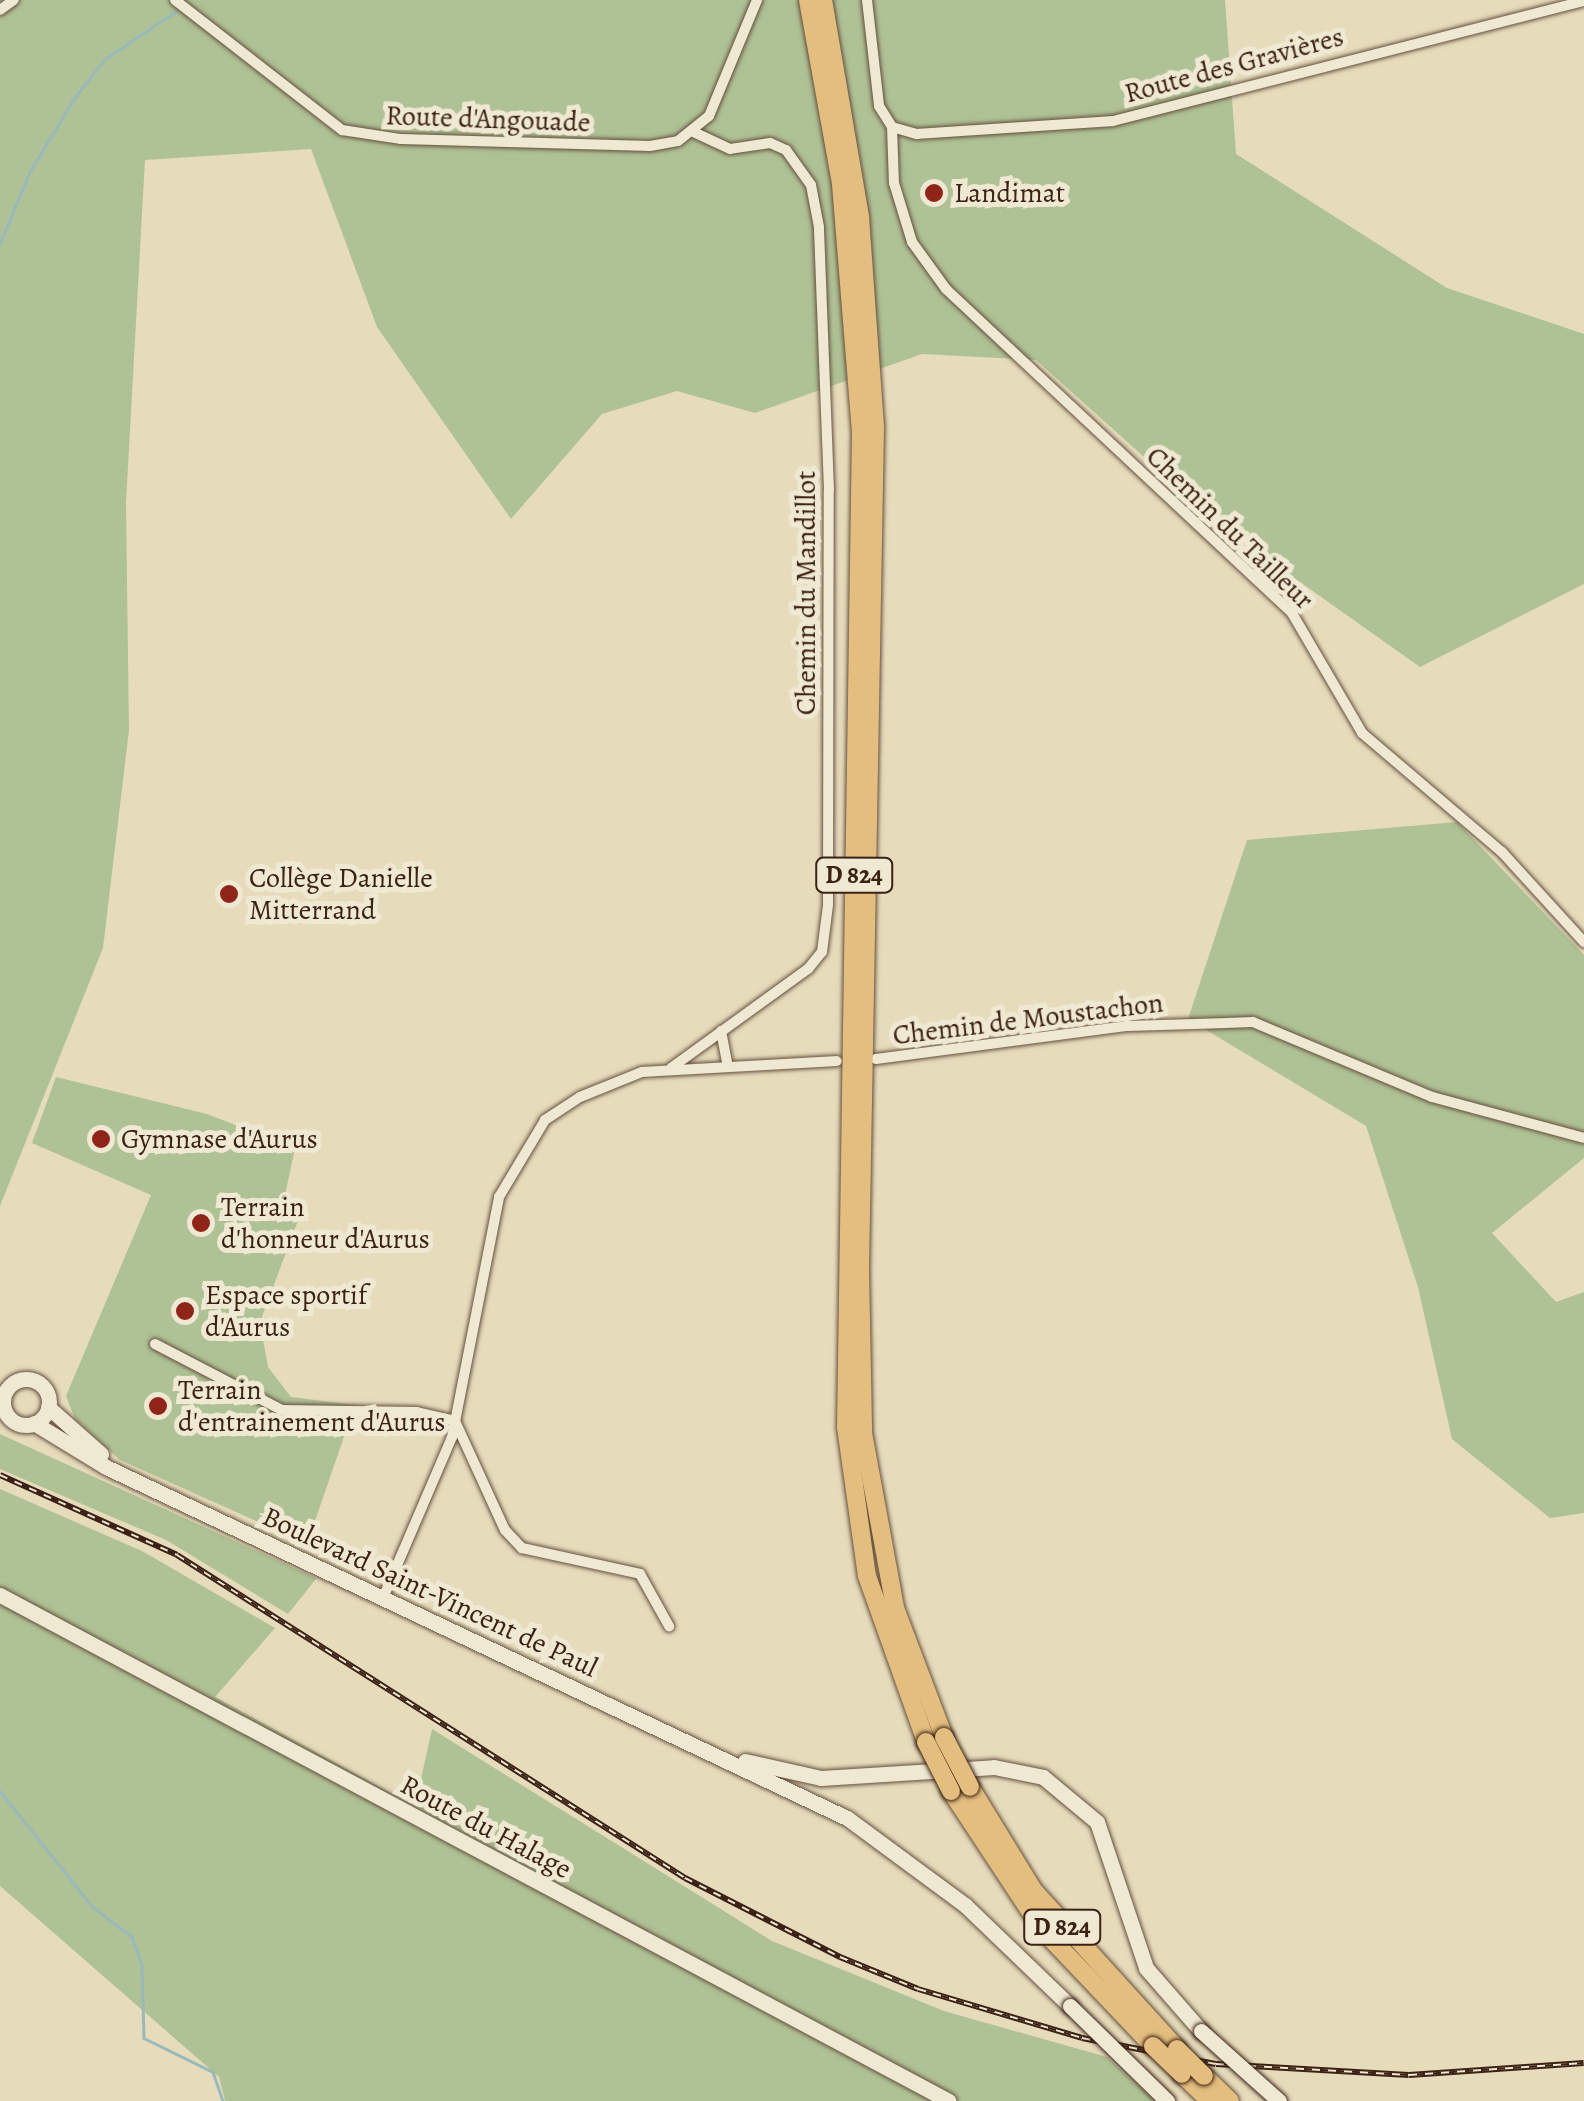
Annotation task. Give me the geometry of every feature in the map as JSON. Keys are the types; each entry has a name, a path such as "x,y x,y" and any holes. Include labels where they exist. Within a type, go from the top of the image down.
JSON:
{"highway":[{"name":"D 824","path":"808,0 841,184 861,431 846,1427 867,1576 935,1740 970,1787 1033,1890 1076,1946 1230,2101"},
{"name":"D 824","path":"824,0 858,203 875,427 860,1289 863,1433 883,1564 951,1790 1042,1929 1208,2100"}],"main road":[{"path":"31,1380 47,1392 48,1407 34,1423 18,1424 3,1412 2,1394 14,1382 31,1380"},
{"name":"Boulevard Saint-Vincent de Paul","path":"48,1407 123,1473"},
{"name":"Boulevard Saint-Vincent de Paul","path":"34,1423 123,1473 718,1753"},
{"name":"Route du Halage","path":"0,1595 949,2101"},
{"path":"718,1753 891,1846 965,1905 1168,2101"},
{"path":"718,1753 821,1778 994,1767 1043,1777 1097,1822 1146,1968 1201,2032 1279,2101"}],"street":[{"path":"0,10 14,0"},
{"path":"694,132 709,116 757,0"},
{"path":"866,0 879,106 892,127"},
{"name":"Route des Gravières","path":"892,127 917,134 1114,121 1584,0"},
{"name":"Route d'Angouade","path":"177,2 315,114 362,136 650,146 694,132"},
{"name":"Chemin du Tailleur","path":"892,127 894,183 912,242 946,288 1292,613 1362,733 1502,852 1584,942"},
{"name":"Chemin du Mandillot","path":"672,1068 808,970 827,932 829,490 812,186 786,150 770,143 730,148 694,132"},
{"name":"Chemin de Moustachon","path":"876,1060 1128,1026 1253,1022 1432,1096 1584,1138"},
{"path":"721,1032 728,1066"},
{"path":"383,1598 455,1421 500,1197 545,1120 580,1097 672,1068 837,1061"},
{"path":"155,1344 282,1410 417,1412 455,1421"},
{"path":"455,1421 505,1530 522,1548 640,1574 669,1626"}],"green space":[{"path":"0,0 1225,0 1236,154 1447,288 1584,334 1584,584 1420,667 1221,526 1036,360 922,354 755,413 677,391 602,414 511,519 377,327 311,149 145,160 126,503 129,730 103,948 0,1206"},
{"path":"1457,822 1584,955 1584,1158 1492,1233 1556,1302 1584,1292 1584,1513 1550,1518 1452,1439 1418,1287 1366,1126 1188,1019 1247,840"},
{"name":"Espace sportif d'Aurus","path":"56,1077 207,1114 295,1148 285,1195 299,1218 260,1322 268,1367 291,1397 355,1405 307,1544 120,1460 75,1419 66,1396 151,1195 32,1143"},
{"path":"0,1434 316,1579 288,1614 166,1540 0,1469"},
{"path":"0,1489 142,1551 275,1628 215,1697 415,1806 432,1729 772,1941 944,2011 1107,2057 1154,2101 225,2101 219,2077 0,1886"}],"waterway":[{"path":"0,243 30,171 75,97 105,59 178,10"},
{"path":"0,1791 92,1906 132,1937 142,1965 144,2038 213,2072 223,2101"}],"railway":[{"path":"0,1475 177,1555 685,1878 840,1957 918,1989 1082,2038 1216,2064 1409,2075 1584,2063"}],"place":[{"name":"Landimat","path":"934,193"},
{"name":"Collège Danielle Mitterrand","path":"229,894"},
{"name":"Gymnase d'Aurus","path":"101,1139"},
{"name":"Terrain d'honneur d'Aurus","path":"201,1223"},
{"name":"Espace sportif d'Aurus","path":"185,1311"},
{"name":"Terrain d'entrainement d'Aurus","path":"158,1406"}]}
